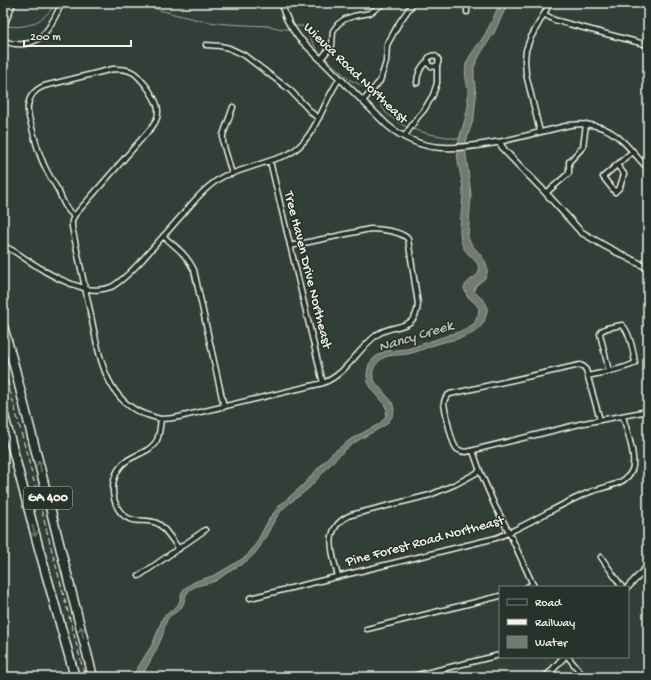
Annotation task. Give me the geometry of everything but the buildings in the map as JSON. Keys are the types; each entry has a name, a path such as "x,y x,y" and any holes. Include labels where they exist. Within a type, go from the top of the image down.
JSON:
{"highway":[{"path":"3,23 11,3"},
{"name":"GA 400","path":"3,326 93,677"},
{"name":"GA 400","path":"3,412 75,677"}],"street":[{"path":"3,40 18,45 28,44 36,40 49,28 62,3"},
{"name":"Wieuca Road Northeast","path":"282,3 285,16 294,32 301,40 322,57 340,78 365,99 387,125 395,131 405,135 413,142 433,147 455,148 499,142 570,125 586,124 600,126 615,133 648,169"},
{"path":"322,57 332,45 333,32 338,24 345,19 370,13 384,3"},
{"path":"365,99 380,81 386,62 387,45 399,23 413,3"},
{"path":"467,3 467,12"},
{"path":"540,132 526,74 525,60 526,50 530,39 550,3"},
{"path":"544,14 554,20 648,45"},
{"path":"206,45 229,48 244,55 290,90 313,114 319,118"},
{"path":"405,135 424,110 433,95 437,83 438,60 436,56 430,56 428,61 424,63 417,78 417,83"},
{"path":"428,61 432,66 437,65"},
{"path":"74,216 65,206 40,156 28,112 29,100 35,91 44,86 113,69 128,70 140,78 155,99 158,109 156,120 152,127 77,211 72,221 72,228 99,353 114,390 134,409 143,414 161,419 179,417 323,383 337,376 376,335 386,330 406,325 416,316 418,304 408,239 406,236 379,229 370,229 290,246"},
{"path":"3,246 11,249 32,264 56,278 85,289 96,290 111,287 138,264 195,200 214,182 224,176 287,156 296,150 310,133 340,78"},
{"path":"232,174 223,143 223,135 233,107"},
{"path":"546,193 568,174 569,162 583,147 586,124"},
{"path":"499,142 505,151 582,233 648,268"},
{"path":"617,165 624,174 620,187 615,192 603,177 633,151"},
{"name":"Tree Haven Drive Northeast","path":"270,161 323,383"},
{"path":"163,236 185,255 194,270 224,406"},
{"path":"588,376 609,371 635,363 628,334 622,325 603,330 600,334 609,371"},
{"path":"600,420 586,370 584,367 578,365 448,396 445,398 444,404 454,446 462,452 473,451 600,420 648,410"},
{"name":"Pine Forest Road Northeast","path":"250,598 496,538 578,497 599,488 619,483 627,477 632,470 634,461 623,416"},
{"path":"161,419 159,434 154,444 147,450 129,459 120,467 114,478 114,497 118,509 124,515 132,520 156,523 168,534 179,549"},
{"path":"473,451 480,471 534,586"},
{"path":"338,576 331,541 334,529 343,519 351,515 430,495 456,484 480,471"},
{"path":"140,576 206,530"},
{"path":"601,557 621,586"},
{"path":"629,586 648,566"},
{"path":"367,629 499,596"},
{"path":"409,677 499,655"},
{"path":"546,677 563,658"},
{"path":"569,658 584,677"}],"water":[{"path":"500,3 508,3 494,33 474,67 476,96 474,117 465,147 471,196 468,237 470,242 483,258 487,268 485,278 476,286 474,291 484,300 487,307 485,319 482,325 471,334 464,337 437,344 412,353 389,356 382,358 379,361 373,370 373,378 393,405 393,413 388,422 383,427 358,440 350,446 308,489 284,508 274,521 254,555 219,579 191,589 187,594 181,608 167,620 160,642 141,677 132,677 153,643 163,617 176,607 185,588 194,582 215,575 247,556 257,542 269,519 279,506 303,485 331,454 351,439 379,424 385,418 387,410 383,402 371,388 367,378 369,364 374,358 381,353 407,349 461,331 474,324 479,309 467,296 464,288 466,284 479,272 479,268 477,263 464,249 461,239 460,226 463,193 457,151 468,106 465,67 472,53 484,36"}],"waterway":[{"path":"6,26 14,27 35,23 46,15 56,3"},
{"path":"143,3 144,5 168,12 209,22 289,29"},
{"path":"296,26 303,26 319,53 322,55"},
{"path":"324,57 350,80 370,89"},
{"path":"372,91 386,113 399,123 409,128"},
{"path":"412,129 429,134 459,139"}],"railway":[{"path":"3,363 85,677"}],"water label":[{"name":"Nancy Creek","path":"416,337"}]}
